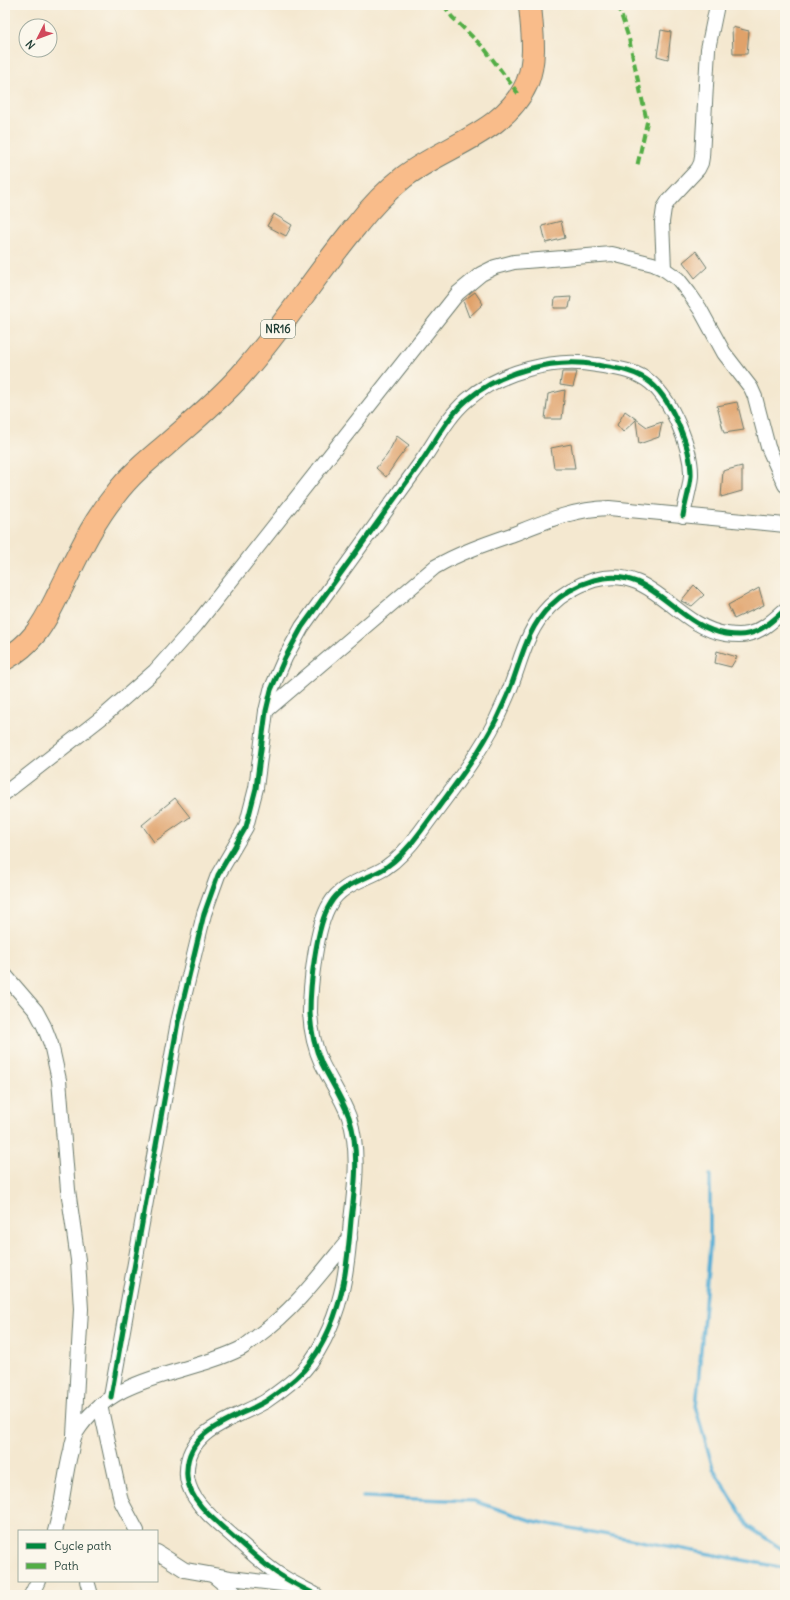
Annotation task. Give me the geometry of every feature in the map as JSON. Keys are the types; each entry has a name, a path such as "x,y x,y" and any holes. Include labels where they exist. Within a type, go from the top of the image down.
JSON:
{"main road":[{"name":"NR16","path":"5,659 15,653 35,634 45,619 81,549 104,509 117,492 140,467 210,407 241,375 275,334 354,228 374,204 405,176 484,130 502,116 520,96 532,65 533,50 530,5"}],"street":[{"path":"664,269 662,222 664,208 669,200 698,169 701,163 708,49 717,5"},
{"path":"5,792 105,715 155,671 196,625 458,293 469,282 495,267 514,262 602,254 622,256 653,264 664,269 678,279 700,309 724,353 751,388 755,397 768,446 785,485"},
{"path":"136,1530 121,1501 105,1401 178,1022 204,914 218,875 246,827 256,788 266,711 271,690 285,658 302,627 428,453 446,421 466,400 484,388 511,374 549,364 582,362 628,370 646,378 657,388 666,402 680,429 690,462 691,477 683,516"},
{"path":"266,711 435,567 454,556 567,514 590,509 609,508 785,525"},
{"path":"316,1595 280,1576 208,1515 192,1494 186,1474 189,1453 197,1440 220,1423 265,1401 296,1378 307,1367 323,1342 340,1298 348,1263 356,1154 353,1131 342,1100 320,1060 310,1016 311,984 325,913 332,900 349,885 382,870 399,858 413,842 475,755 494,724 509,691 528,638 534,627 552,604 566,593 580,584 599,578 627,578 648,587 706,630 732,635 743,635 757,631 785,610"},
{"path":"5,975 36,1011 51,1044 59,1080 68,1190 78,1260 81,1309 74,1435 66,1466 59,1527"},
{"path":"74,1435 87,1417 105,1401 134,1385 173,1371 221,1357 243,1347 292,1308 350,1238"},
{"path":"158,1553 184,1570 300,1586"},
{"path":"212,1575 237,1595"},
{"path":"31,1595 38,1582"},
{"path":"87,1582 91,1595"}],"building":[{"path":"732,27 749,31 747,54 733,54"},
{"path":"661,30 671,32 668,59 657,56"},
{"path":"274,214 292,225 286,236 267,226"},
{"path":"561,221 565,238 546,243 542,226"},
{"path":"696,251 707,267 695,278 683,262"},
{"path":"475,292 483,304 469,317 463,301"},
{"path":"571,297 569,308 554,308 555,298"},
{"path":"562,372 577,372 573,387 560,385"},
{"path":"565,390 562,419 545,419 548,394"},
{"path":"737,402 744,430 724,433 717,406"},
{"path":"625,411 647,427 662,422 659,437 639,444 636,420 623,432 617,425"},
{"path":"397,436 409,445 386,477 376,468 387,455"},
{"path":"571,444 575,468 554,468 551,448"},
{"path":"742,466 742,491 721,497 723,471"},
{"path":"694,585 704,595 692,606 681,601"},
{"path":"759,588 764,605 734,619 728,605"},
{"path":"717,651 737,657 731,667 715,663"},
{"path":"175,798 190,817 154,842 142,825"}],"waterway":[{"path":"710,1175 710,1245 696,1409 713,1468 749,1527 785,1551"},
{"path":"363,1497 474,1501 533,1521 785,1568"}],"marked path":[{"path":"444,5 452,17 484,48 520,96"},
{"path":"618,5 629,39 647,122 637,167"}],"cycle path":[{"path":"111,1397 178,1022 204,914 218,875 246,827 256,788 266,711 271,690 285,658 302,627 419,465 441,431 460,407 480,390 495,382 528,369 563,363 580,363 625,370 639,375 651,383 659,391 673,413 688,453 691,476 683,516"},
{"path":"316,1595 287,1580 271,1569 214,1520 195,1498 189,1484 187,1470 189,1456 196,1444 205,1434 216,1426 266,1401 289,1384 304,1370 324,1340 334,1317 341,1294 349,1248 356,1155 355,1142 349,1117 325,1071 315,1046 311,1026 311,988 318,941 325,914 330,904 341,891 385,868 395,860 417,836 461,777 488,735 508,694 526,644 536,624 550,606 565,594 582,584 594,580 614,577 632,580 648,588 692,620 708,629 734,635 745,635 759,630 785,610"}]}
